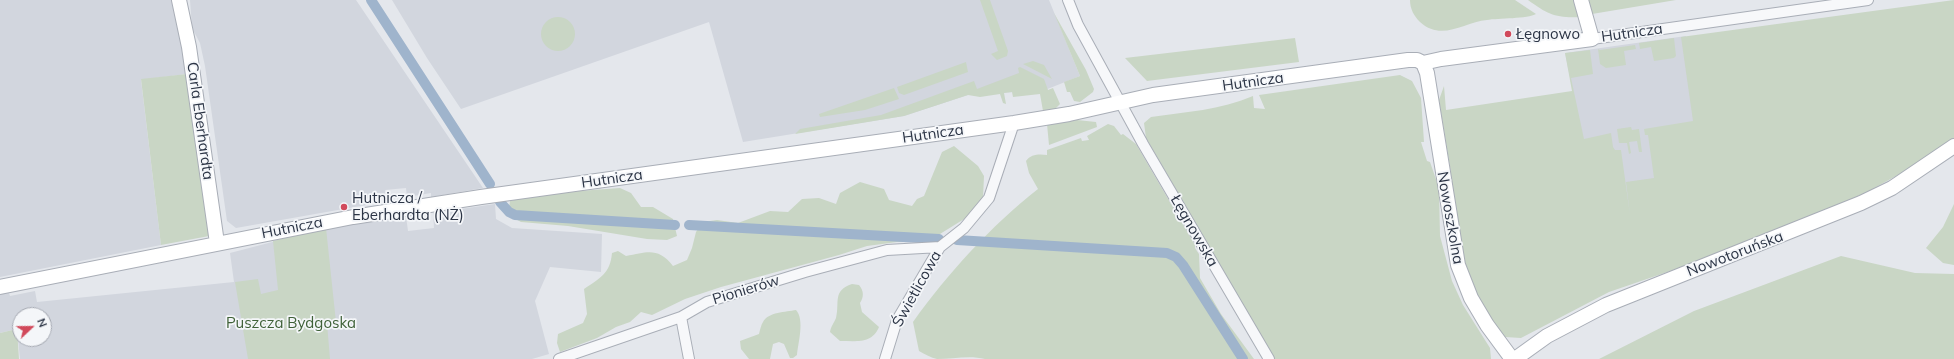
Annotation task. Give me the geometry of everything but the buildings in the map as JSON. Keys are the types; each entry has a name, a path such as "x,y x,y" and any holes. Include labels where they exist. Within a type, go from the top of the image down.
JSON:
{"street":[{"name":"Carla Eberhardta","path":"178,0 189,47 217,243"},
{"name":"Łęgnowska","path":"1068,0 1078,25 1161,175 1269,359"},
{"path":"1581,0 1592,39"},
{"name":"Hutnicza","path":"0,287 353,217 480,197 1014,123 1069,114 1153,95 1408,60 1417,60 1422,63 1868,0"},
{"name":"Nowoszkolna","path":"1422,63 1427,73 1458,265 1475,304 1487,325 1512,359"},
{"name":"Świetlicowa","path":"885,359 898,320 940,247 964,228 989,198 1014,123"},
{"name":"Nowotoruńska","path":"1515,359 1547,336 1606,305 1822,220 1892,188 1954,146"},
{"name":"Pionierów","path":"559,359 680,317 707,302 805,272 887,250 940,247"},
{"path":"680,317 689,359"}],"shaded area":[{"path":"0,0 171,0 179,31 187,74 141,80 161,245 0,277"},
{"path":"190,0 356,0 483,188 431,197 431,193 407,197 406,188 385,190 385,195 365,199 366,205 236,228 227,221 205,66 200,43 192,28"},
{"path":"392,0 1049,0 1080,76 1045,90 968,95 904,116 743,142 709,22 461,109 427,58"},
{"path":"1686,36 1710,235 1607,276 1588,165 1565,53"},
{"path":"495,204 496,219 512,228 602,234 601,272 550,267 535,301 549,354 532,359 20,359 19,347 52,347 52,307 12,307 12,330 0,333 0,294 9,293 10,296 35,291 37,302 234,282 230,253 326,228 406,216 408,231 434,228 433,213"}],"green space":[{"path":"980,0 990,0 1008,51 1007,56 997,60 991,54 998,51"},
{"path":"1410,0 1515,0 1536,14 1527,17 1478,21 1445,31 1428,28 1420,22 1414,15"},
{"path":"1528,0 1575,0 1581,17 1558,16 1541,9"},
{"path":"1588,0 1676,0 1592,14"},
{"path":"1954,0 1954,138 1907,170 1856,198 1682,267 1609,292 1521,338 1505,337 1483,310 1467,278 1453,216 1448,177 1451,173 1439,100 1444,86 1446,110 1572,91 1565,53 1590,50 1593,74 1571,78 1584,139 1611,133 1613,147 1615,150 1621,150 1630,215 1626,182 1654,178 1648,135 1645,135 1644,129 1693,121 1681,37"},
{"path":"1054,13 1086,70 1094,89 1093,92 1080,102 1074,101 1070,92 1067,92 1064,82 1080,76"},
{"path":"555,17 561,17 565,18 572,24 575,34 574,41 568,48 561,51 555,51 551,50 544,44 541,37 541,31 542,27 548,20"},
{"path":"1295,38 1299,62 1147,81 1125,58"},
{"path":"1674,38 1676,56 1674,58 1654,61 1651,47 1640,49 1639,43"},
{"path":"1635,45 1636,49 1624,51 1626,65 1606,68 1600,64 1598,49 1600,50"},
{"path":"1033,61 1044,65 1052,79 1023,64"},
{"path":"966,62 968,72 904,95 899,93 897,87"},
{"path":"1020,67 1044,79 1048,90 1053,88 1060,104 1054,110 1043,111 1040,94 1013,97 1012,92 1004,93 1006,104 1003,103 1000,94 980,97 968,95 904,116 795,134 800,129 881,115 974,81 977,89 1019,73 1018,68"},
{"path":"187,74 209,236 161,245 141,79"},
{"path":"1400,75 1412,81 1421,98 1424,142 1421,142 1427,161 1430,162 1439,188 1440,236 1452,281 1463,305 1490,348 1491,359 1274,359 1146,138 1144,123 1151,117 1215,107 1241,101 1253,96 1254,108 1265,109 1259,95"},
{"path":"894,88 899,99 865,110 820,117 819,114"},
{"path":"1077,120 1096,122 1097,127 1049,145 1047,124"},
{"path":"1108,124 1114,126 1121,135 1123,134 1136,144 1195,245 1195,248 1199,254 1200,278 1221,314 1254,359 985,359 967,357 937,359 919,351 913,322 926,304 987,234 1038,189 1029,173 1026,161 1035,155 1047,155 1047,150 1081,138 1082,141 1089,140 1087,136"},
{"path":"1631,127 1632,130 1639,129 1642,152 1639,152 1637,141 1629,142 1631,153 1629,154 1627,143 1619,143 1617,129"},
{"path":"954,146 978,166 984,176 983,198 969,216 927,242 897,242 867,246 721,287 685,299 652,315 641,312 630,322 616,327 597,338 560,352 557,343 558,334 583,323 587,314 584,289 603,275 609,266 612,253 618,251 626,256 647,252 657,253 668,260 673,266 687,260 696,232 703,222 717,220 738,223 770,211 788,212 802,199 819,198 836,204 840,193 860,182 884,189 889,200 912,206 917,199 924,196 942,152"},
{"path":"620,188 631,193 641,207 653,207 673,219 677,236 667,240 647,239 568,226 521,222 508,215 510,201 526,197"},
{"path":"1954,204 1954,265 1943,263 1926,248 1943,227"},
{"name":"Puszcza Bydgoska","path":"326,228 336,322 327,323 330,359 248,359 235,282 258,279 261,294 278,290 273,241"},
{"path":"1841,256 1915,273 1954,274 1954,359 1599,359 1694,311"},
{"path":"852,284 859,285 863,292 860,303 862,312 879,327 868,339 858,341 840,341 830,332 836,318 839,294 842,290"},
{"path":"796,310 799,314 801,325 797,355 790,358 784,344 779,342 773,344 770,359 749,359 741,349 740,341 759,334 762,323 769,316"},
{"path":"12,330 12,347 18,347 19,359 0,359 0,333"}],"waterway":[{"path":"371,0 490,184"},
{"path":"500,202 509,212 515,215 675,225"},
{"path":"689,225 939,239"},
{"path":"957,240 1167,253 1176,257 1183,265 1243,359"}],"place":[{"name":"Łęgnowo","path":"1508,34"},
{"name":"Hutnicza / Eberhardta (NŻ)","path":"344,207"}]}
